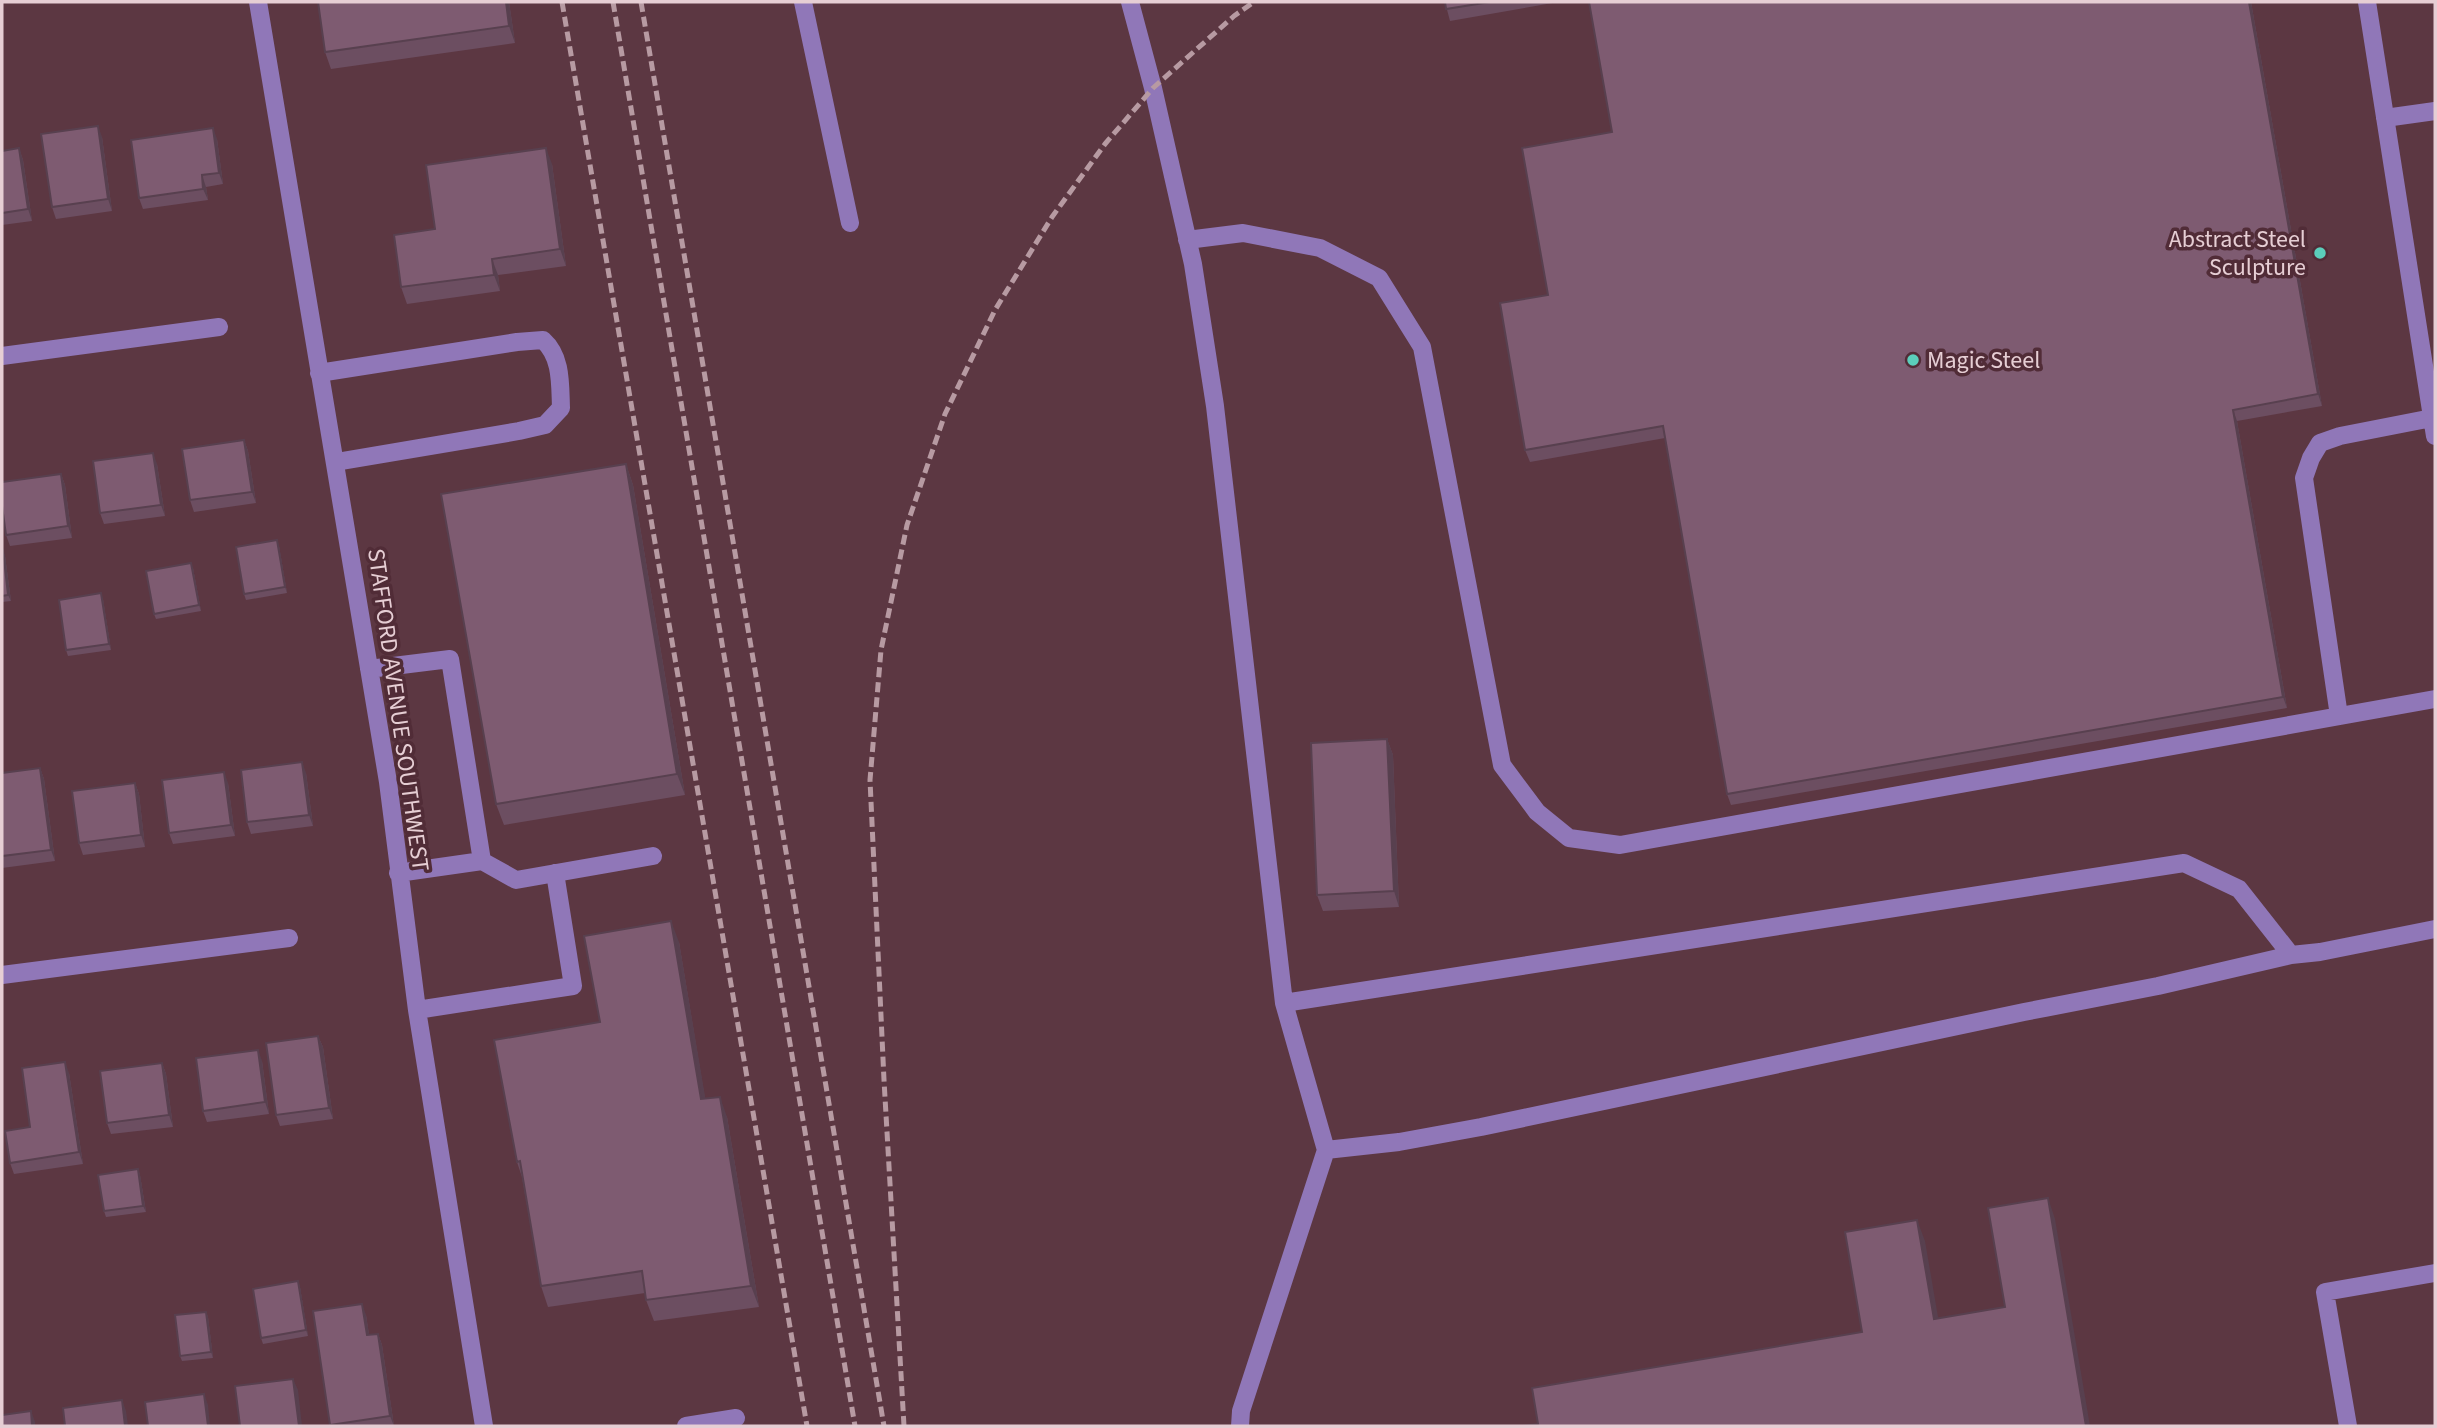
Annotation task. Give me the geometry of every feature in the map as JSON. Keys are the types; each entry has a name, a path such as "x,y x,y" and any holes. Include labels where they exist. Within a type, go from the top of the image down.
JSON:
{"street":[{"name":"STAFFORD AVENUE SOUTHWEST","path":"258,2 388,782 417,1010 484,1426"},
{"path":"803,2 850,223"},
{"path":"1130,2 1153,88 1187,240 1215,406 1284,1003 1326,1150 1241,1411 1240,1426"},
{"path":"2339,716 2304,478 2320,443 2340,436 2434,427 2367,2"},
{"path":"2385,118 2435,111"},
{"path":"1187,240 1243,233 1320,248 1379,278 1422,346 1502,765 1537,812 1569,838 1620,845 2435,699"},
{"path":"2,356 219,327"},
{"path":"319,373 517,342 543,341 552,349 559,374 561,408 545,425 336,462"},
{"path":"369,669 450,659 481,861"},
{"path":"398,873 481,861 516,880 653,856"},
{"path":"1284,1003 2184,863 2239,889 2291,955"},
{"path":"417,1010 573,986 555,873"},
{"path":"1326,1150 1399,1142 1481,1128 2011,1014 2158,986 2291,955 2320,952 2435,929"},
{"path":"2,975 289,938"},
{"path":"2348,1426 2325,1292 2435,1273"},
{"path":"686,1426 736,1419"}],"building":[{"path":"318,2 506,2 509,26 325,52"},
{"path":"1445,2 1490,2 1446,9"},
{"name":"Magic Steel","path":"1589,2 2249,2 2318,394 2233,410 2283,697 1727,794 1663,426 1525,450 1500,303 1548,295 1522,148 1612,132"},
{"path":"98,126 108,199 52,207 41,134"},
{"path":"213,128 219,173 202,175 203,189 139,198 131,140"},
{"path":"19,148 28,209 2,213 2,151"},
{"path":"546,148 560,249 492,259 494,275 401,287 394,235 435,229 426,165"},
{"path":"244,440 252,492 190,500 182,449"},
{"path":"153,453 161,505 100,513 93,461"},
{"path":"626,464 677,774 496,804 441,494"},
{"path":"61,474 68,526 6,535 2,482"},
{"path":"277,540 285,587 244,594 236,547"},
{"path":"2,550 8,595 2,596"},
{"path":"191,563 199,605 154,614 146,571"},
{"path":"101,593 109,644 66,650 59,600"},
{"path":"1387,739 1394,891 1317,895 1311,743"},
{"path":"302,762 309,815 247,822 241,770"},
{"path":"40,768 51,850 2,856 2,773"},
{"path":"224,772 231,825 169,833 162,780"},
{"path":"135,783 141,835 79,843 72,791"},
{"path":"671,921 701,1099 720,1097 751,1286 646,1300 642,1271 541,1286 520,1161 517,1162 494,1040 600,1022 584,936"},
{"path":"318,1036 329,1108 276,1115 266,1043"},
{"path":"258,1050 265,1102 203,1111 196,1058"},
{"path":"65,1062 79,1152 10,1163 5,1131 30,1127 22,1068"},
{"path":"162,1063 169,1115 107,1123 100,1071"},
{"path":"138,1169 143,1206 104,1211 98,1175"},
{"path":"2048,1198 2086,1426 1522,1426 1538,1424 1532,1388 1862,1332 1845,1232 1917,1220 1934,1319 2005,1307 1988,1208"},
{"path":"298,1281 306,1330 261,1338 253,1289"},
{"path":"362,1304 367,1335 378,1334 390,1416 330,1425 313,1311"},
{"path":"206,1312 211,1352 180,1356 175,1315"},
{"path":"293,1379 299,1426 240,1426 235,1386"},
{"path":"204,1394 208,1426 148,1426 145,1402"},
{"path":"122,1400 125,1426 65,1426 63,1408"},
{"path":"31,1411 32,1426 2,1426 2,1415"}],"railway":[{"path":"562,2 807,1426"},
{"path":"613,2 855,1426"},
{"path":"641,2 884,1426"},
{"path":"904,1426 870,780 881,650 907,525 945,414 995,310 1052,217 1105,144 1153,88 1234,16 1254,2"}],"place":[{"name":"Abstract Steel Sculpture","path":"2320,253"},
{"name":"Magic Steel","path":"1913,360"}]}
